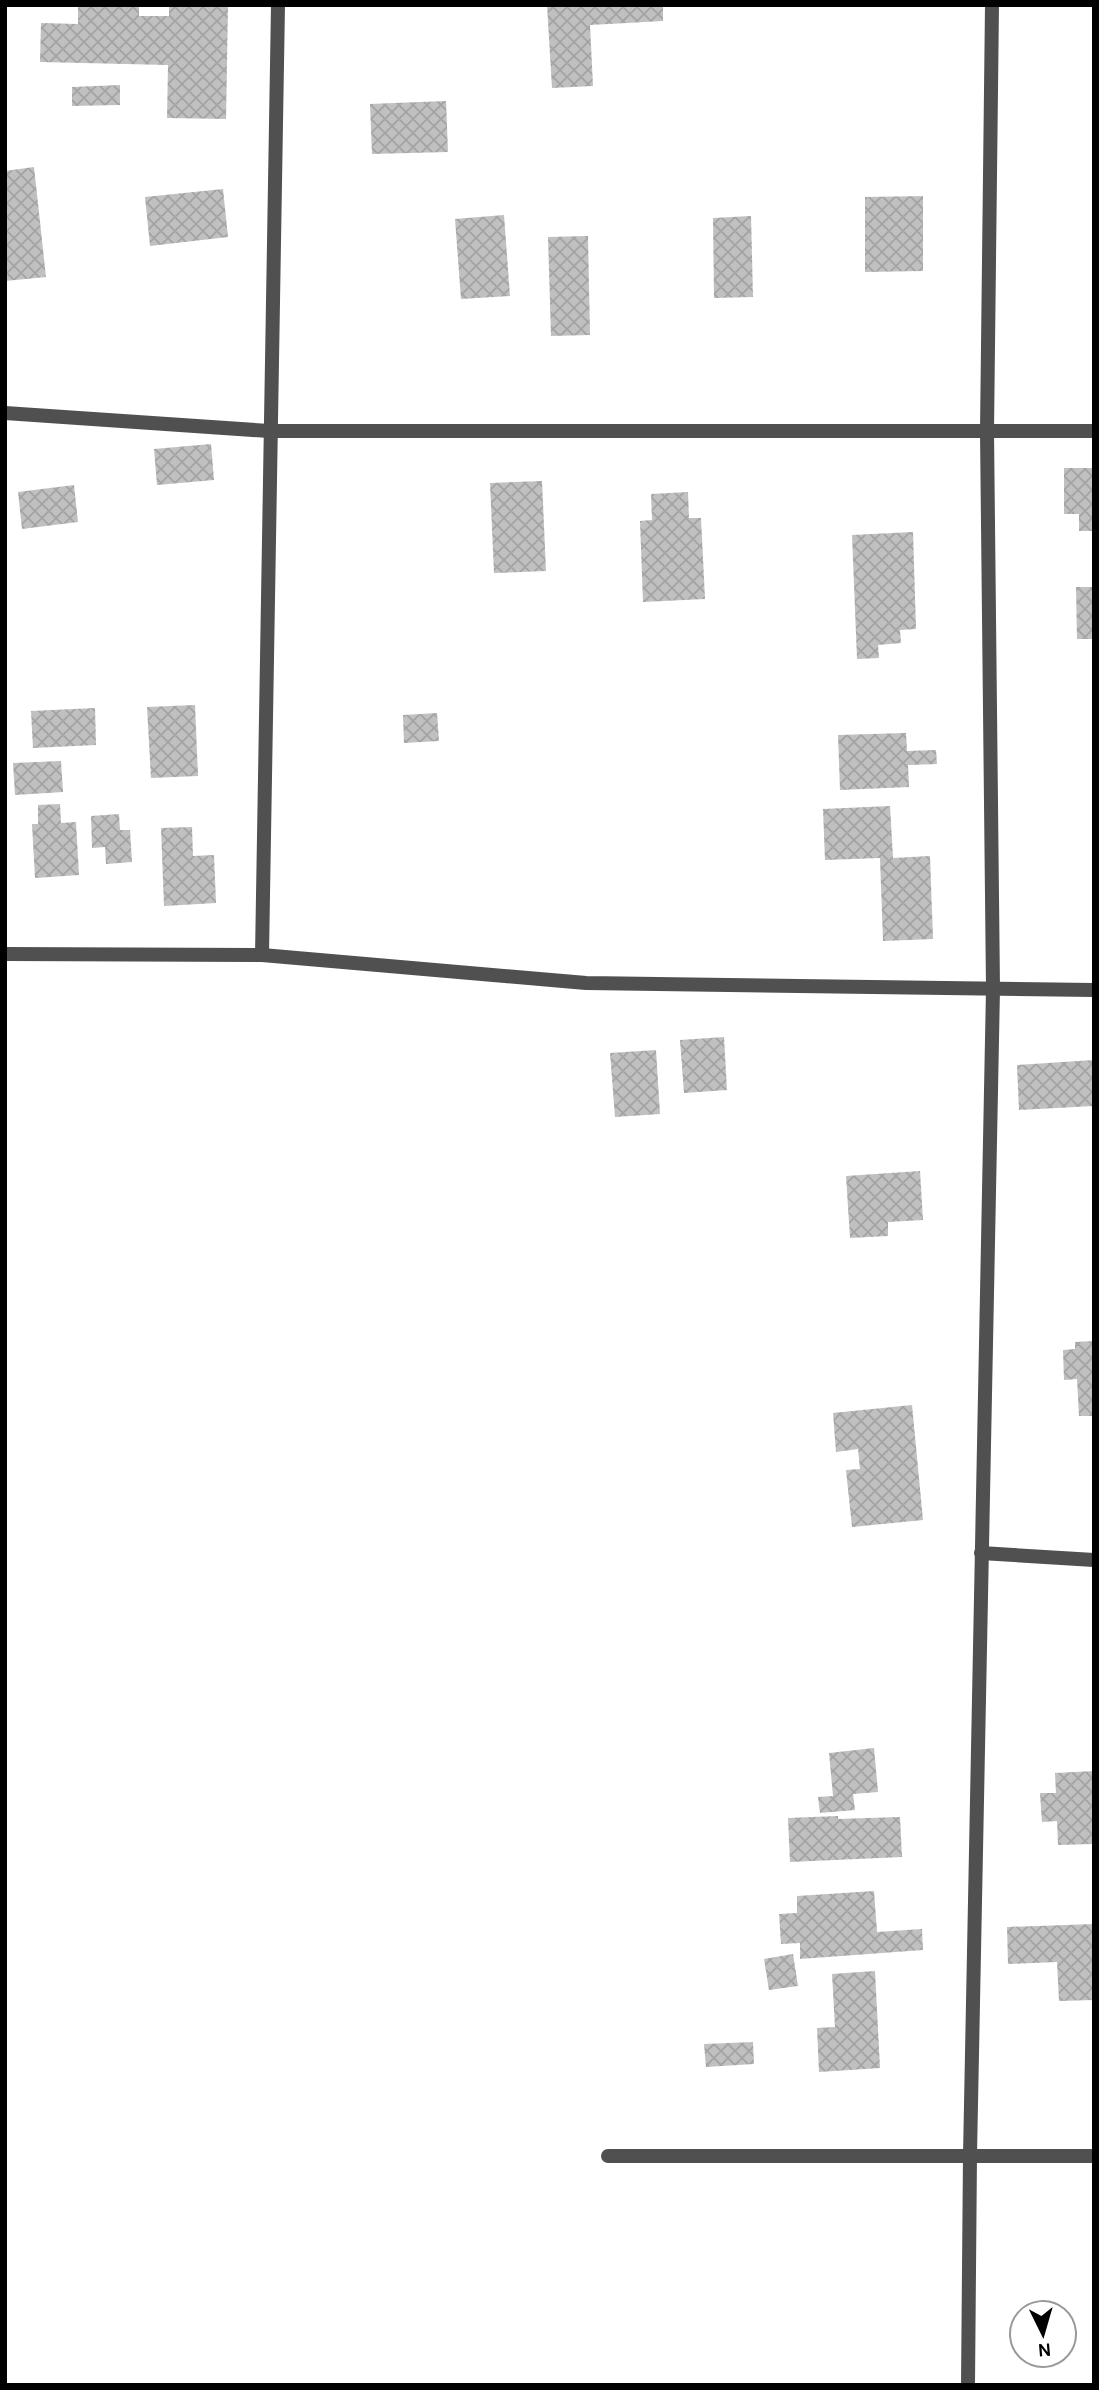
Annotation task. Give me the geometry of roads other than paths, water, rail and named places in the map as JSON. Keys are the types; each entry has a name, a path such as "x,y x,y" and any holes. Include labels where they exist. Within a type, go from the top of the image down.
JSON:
{"street":[{"path":"262,955 278,5"},
{"path":"968,2385 970,2155 993,989 987,431 992,5"},
{"path":"5,413 270,431 1094,431"},
{"path":"5,954 262,955 586,982 1094,990"},
{"path":"981,1553 1094,1560"},
{"path":"608,2156 1094,2156"}]}
